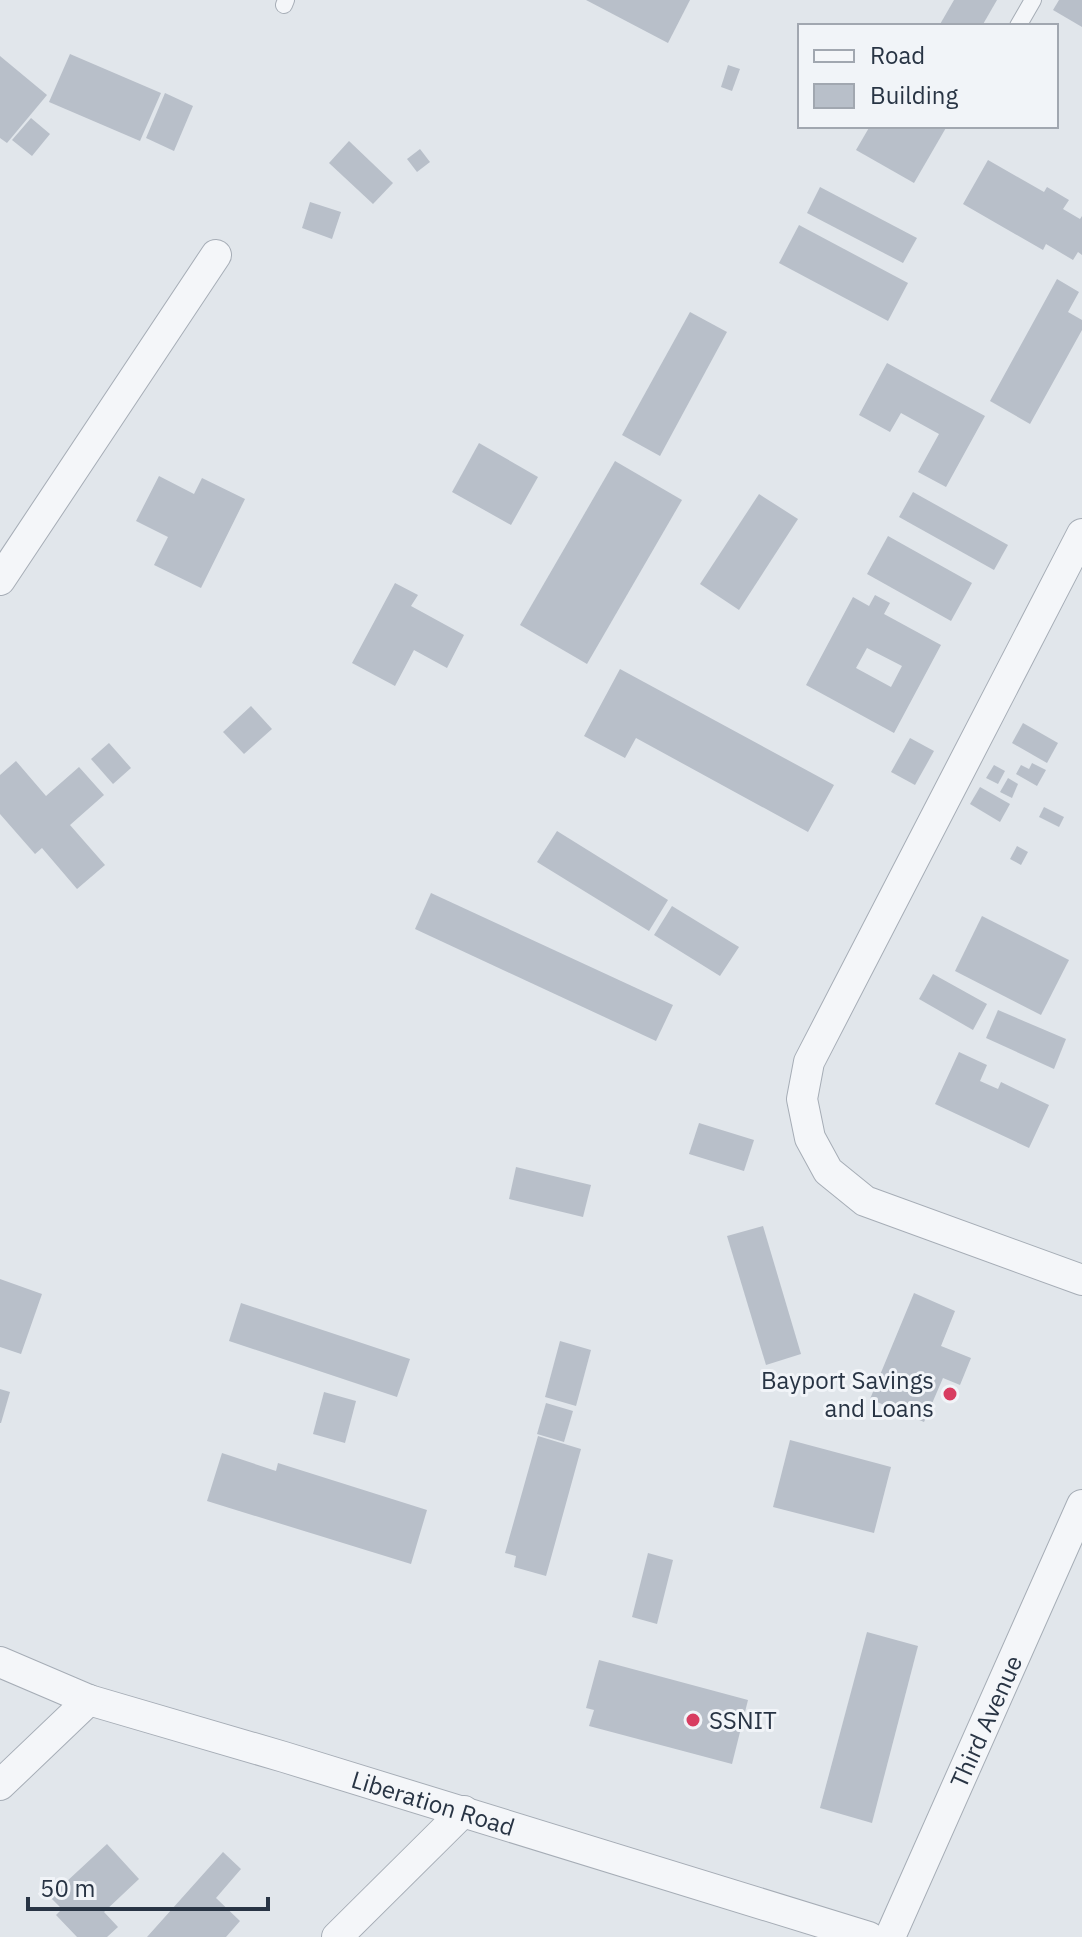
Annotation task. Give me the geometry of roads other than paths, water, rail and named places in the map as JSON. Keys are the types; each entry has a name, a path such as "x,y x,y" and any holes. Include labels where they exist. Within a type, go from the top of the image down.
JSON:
{"street":[{"path":"0,580 216,255"},
{"path":"1082,534 809,1062 802,1099 810,1138 828,1171 865,1201 1082,1280"},
{"name":"Third Avenue","path":"890,1937 1082,1505"},
{"name":"Liberation Road","path":"0,1662 89,1700 464,1811 869,1937"},
{"path":"0,1785 89,1700"},
{"path":"337,1937 464,1811"}],"lane":[{"path":"1019,24 1033,0"}],"place":[{"name":"Bayport Savings and Loans","path":"950,1394"},
{"name":"SSNIT","path":"693,1720"}]}
